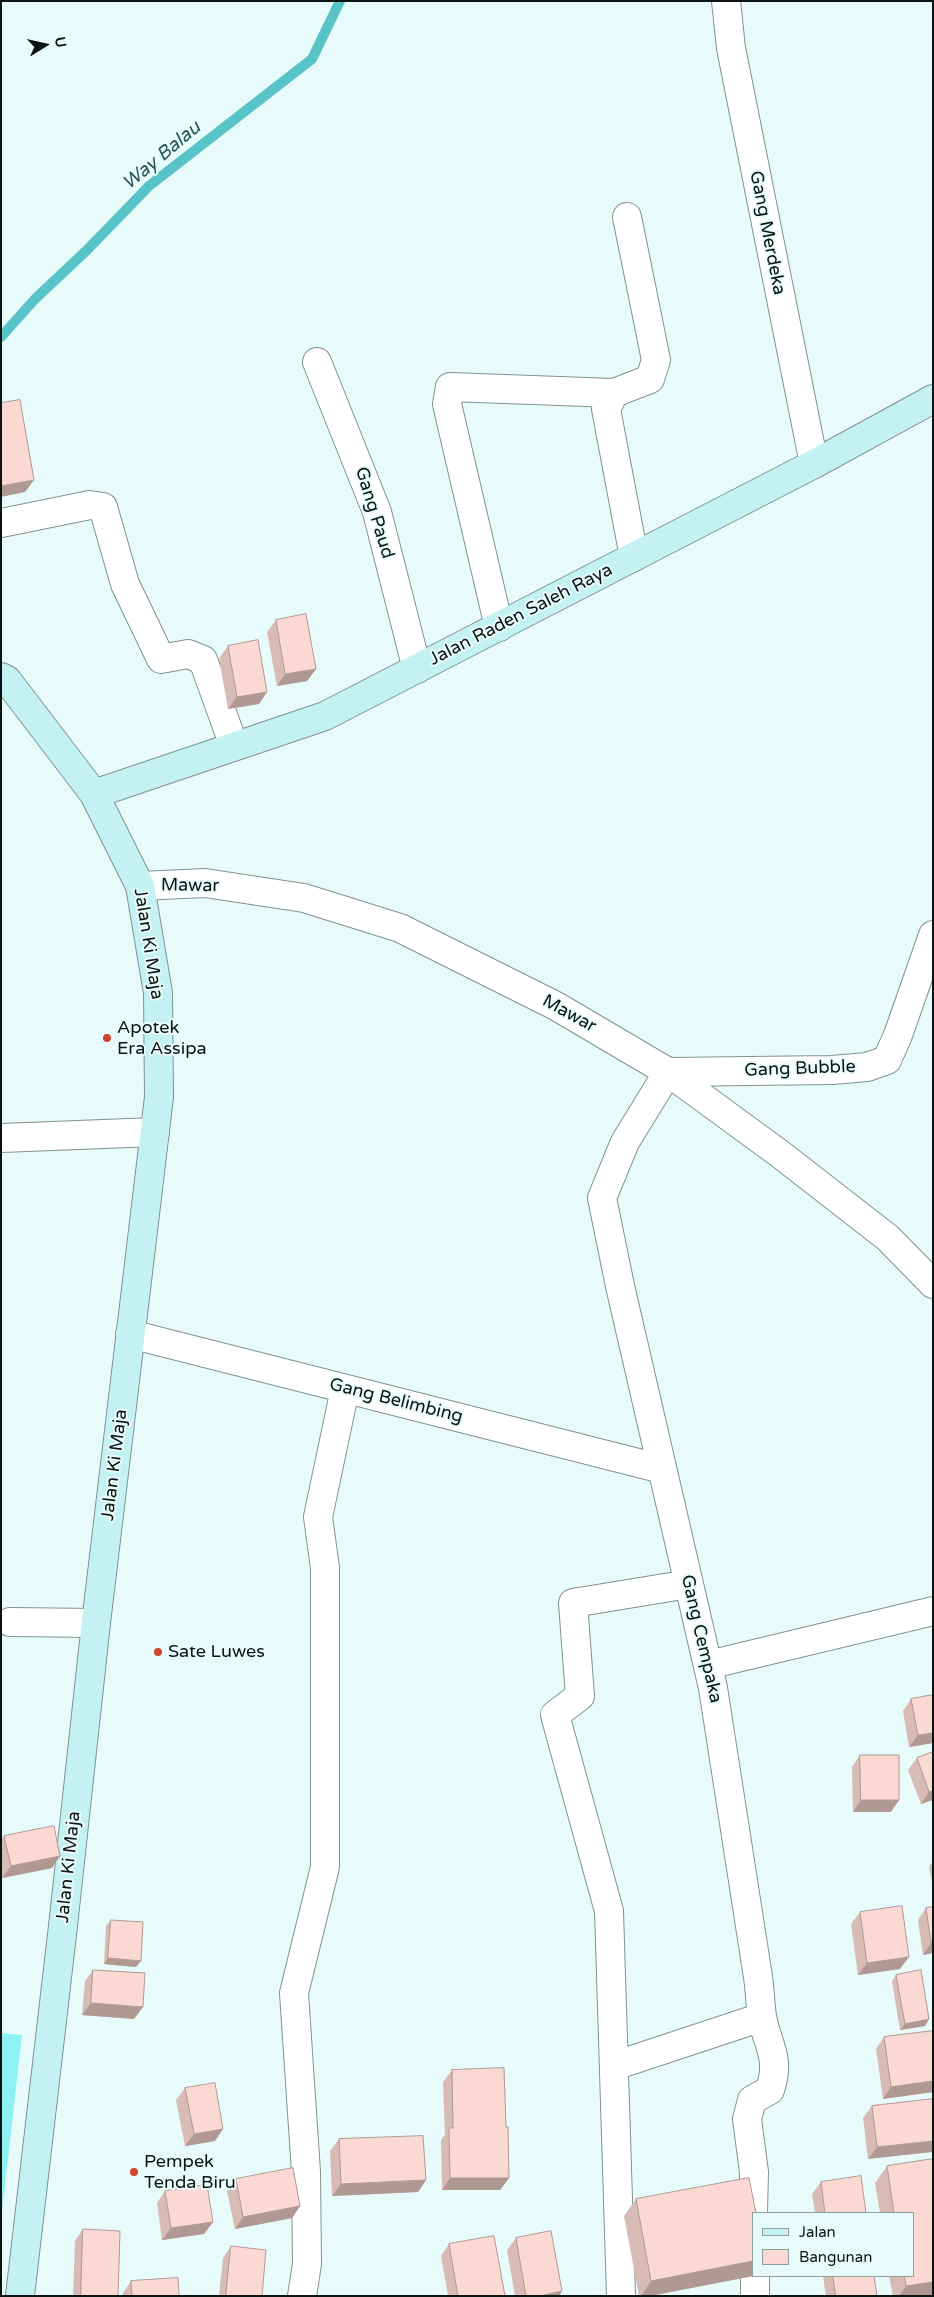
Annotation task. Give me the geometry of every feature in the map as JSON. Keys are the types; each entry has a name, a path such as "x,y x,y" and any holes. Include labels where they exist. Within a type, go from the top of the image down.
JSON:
{"main road":[{"name":"Jalan Raden Saleh Raya","path":"94,794 325,716 932,405"},
{"name":"Jalan Ki Maja","path":"1,677 7,680 94,794 140,886 158,993 159,1097 96,1622 20,2296"}],"street":[{"name":"Gang Merdeka","path":"726,1 731,48 814,464"},
{"path":"498,627 447,404 450,387 614,393 650,379 656,360 628,217"},
{"name":"Gang Paud","path":"317,362 349,437 377,512 417,669"},
{"path":"614,393 606,409 634,557"},
{"path":"1,523 90,505 103,507 125,584 161,659 188,654 203,660 234,746"},
{"name":"Mawar","path":"140,886 205,883 304,898 400,928 556,1006 668,1072 780,1154 888,1238 933,1284"},
{"name":"Gang Bubble","path":"668,1072 832,1070 867,1067 886,1060 898,1035 933,935"},
{"name":"Gang Cempaka","path":"668,1072 625,1142 602,1198 662,1469 714,1688 758,1977 762,2017 771,2043 776,2074 770,2090 752,2100 747,2119 754,2172 753,2212"},
{"path":"1,1138 155,1132"},
{"name":"Gang Belimbing","path":"130,1334 662,1469"},
{"path":"302,2296 307,2264 306,2172 294,1994 325,1866 325,1568 318,1517 345,1389"},
{"path":"621,2296 609,1911 556,1715 580,1696 573,1603 689,1584"},
{"path":"708,1665 933,1611"},
{"path":"10,1622 96,1622"},
{"path":"614,2066 762,2017"},
{"path":"755,2277 755,2296"}],"shaded area":[{"path":"1,2033 22,2035 1,2220"}],"building":[{"path":"20,400 34,480 1,486 1,403"},
{"path":"306,614 316,669 285,674 276,620"},
{"path":"258,640 267,692 237,697 228,646"},
{"path":"933,1695 933,1733 918,1735 911,1699"},
{"path":"933,1752 933,1791 929,1792 917,1758"},
{"path":"860,1755 899,1755 899,1800 861,1800"},
{"path":"54,1826 60,1856 11,1866 4,1836"},
{"path":"902,1906 909,1957 867,1963 860,1912"},
{"path":"933,1907 933,1942 931,1943 926,1908"},
{"path":"111,1920 143,1922 141,1961 108,1958"},
{"path":"93,1970 145,1973 143,2007 91,2003"},
{"path":"921,1970 929,2019 905,2024 896,1975"},
{"path":"933,2031 933,2081 891,2087 884,2037"},
{"path":"504,2068 509,2178 450,2178 449,2128 453,2128 452,2070"},
{"path":"215,2083 223,2129 194,2134 185,2088"},
{"path":"933,2099 933,2141 877,2147 872,2106"},
{"path":"423,2136 426,2180 341,2184 339,2139"},
{"path":"933,2159 933,2282 906,2286 904,2277 914,2277 914,2212 894,2212 887,2166"},
{"path":"293,2168 300,2206 243,2217 236,2179"},
{"path":"861,2176 866,2212 825,2212 821,2182"},
{"path":"749,2178 756,2212 752,2212 752,2261 651,2281 636,2199"},
{"path":"207,2185 213,2222 171,2228 165,2191"},
{"path":"83,2229 120,2231 118,2296 81,2296"},
{"path":"551,2231 562,2291 540,2296 526,2296 516,2238"},
{"path":"494,2236 505,2296 458,2296 449,2244"},
{"path":"231,2246 266,2250 262,2296 226,2296"},
{"path":"833,2277 874,2277 877,2296 836,2296"},
{"path":"178,2278 179,2296 132,2296 131,2281"}],"waterway":[{"name":"Way Balau","path":"1,337 35,299 87,250 149,186 312,59 340,1"}],"place":[{"name":"Apotek Era Assipa","path":"107,1038"},
{"name":"Sate Luwes","path":"158,1652"},
{"name":"Pempek Tenda Biru","path":"134,2172"}]}
